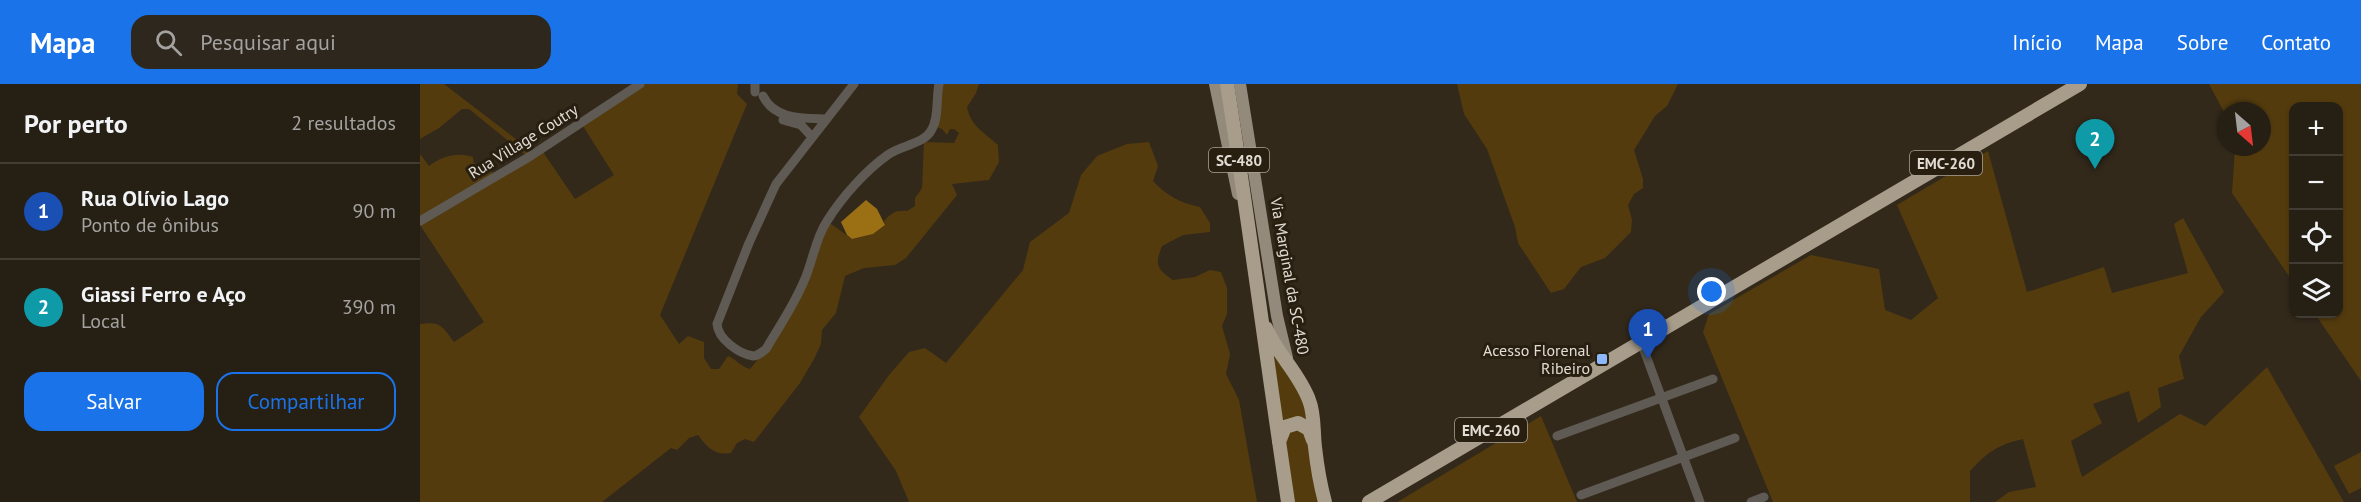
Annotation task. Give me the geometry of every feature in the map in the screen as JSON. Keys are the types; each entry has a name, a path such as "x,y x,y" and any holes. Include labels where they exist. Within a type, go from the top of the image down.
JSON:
{"highway":[{"name":"SC-480","path":"1227,84 1288,502"},
{"name":"EMC-260","path":"1369,501 2080,84"},
{"name":"SC-480","path":"1260,315 1270,339 1300,382 1311,406 1323,497"},
{"path":"1279,442 1285,427 1298,423 1309,429 1315,446"},
{"path":"1323,497 1335,502"}],"main road":[{"path":"1215,84 1238,193 1251,236"},
{"name":"Via Marginal da SC-480","path":"1240,84 1277,316 1291,368"}],"street":[{"name":"Rua Village Coutry","path":"420,221 534,154 640,84"},
{"path":"854,84 776,184 749,243 717,324 718,331 726,342 752,356 759,355 766,349 801,288 810,267 818,237 847,195 892,152 931,132 934,126 939,84"},
{"path":"759,91 772,109 778,112 806,118 826,118"},
{"path":"759,91 768,113 776,118 801,125 812,138"},
{"path":"1641,342 1700,502"},
{"path":"1557,436 1713,379"},
{"path":"1581,495 1735,438"},
{"path":"1751,502 1764,497"}],"shaded area":[{"path":"420,84 444,84 534,153 541,149 575,199 614,175 581,123 640,84 738,84 737,94 747,104 660,315 679,344 688,336 704,342 704,358 711,369 719,369 728,356 750,369 755,363 802,288 827,221 852,239 873,234 885,225 884,221 891,214 907,211 915,206 915,198 922,188 924,142 954,143 959,133 950,129 947,135 942,129 934,126 939,84 979,84 967,107 975,124 998,145 999,162 989,180 952,184 957,195 906,258 895,265 864,268 845,276 836,313 822,330 821,344 814,359 800,383 754,442 745,439 737,443 731,453 725,454 712,450 698,435 689,438 677,450 671,448 602,502 420,502 420,324 437,324 454,342 484,322 420,225 420,154 429,166 450,156 473,157 474,163 498,175 528,157 469,109 462,109 439,128 420,139"},
{"path":"1457,84 1678,84 1667,106 1655,116 1634,150 1643,179 1643,188 1634,194 1628,205 1632,220 1631,232 1605,258 1581,267 1564,289 1551,293 1518,243 1515,227 1487,149 1464,114"},
{"path":"2209,84 2361,84 2361,381 2318,318 2343,318 2343,102 2289,102 2289,276 2232,193 2234,156 2271,156 2271,102 2219,102"},
{"path":"1149,142 1158,166 1153,181 1174,198 1200,207 1210,223 1210,232 1183,235 1162,246 1158,266 1173,280 1195,277 1210,270 1221,272 1227,288 1227,314 1222,326 1230,354 1226,374 1239,400 1257,502 909,502 896,471 859,417 889,375 909,352 925,348 946,363 1023,270 1030,242 1069,213 1081,175 1097,156 1127,144"},
{"path":"1988,151 2027,292 2104,267 2112,293 2188,273 2174,224 2183,218 2224,292 2201,317 2179,356 2184,379 2158,388 2161,407 2138,423 2129,391 2093,404 2102,423 2071,441 2082,477 2180,414 2205,426 2267,367 2344,502 1995,502 2009,492 2036,487 2023,439 1994,450 1970,471 1970,502 1773,502 1703,332 1709,314 1811,255 1879,269 1885,310 1911,320 1938,298 1897,205"},
{"path":"866,200 877,209 885,225 873,234 852,239 847,235 841,222"},
{"path":"1272,349 1296,382 1312,423 1282,422"},
{"path":"1541,416 1577,502 1397,502 1399,501"},
{"path":"1293,429 1308,433 1320,502 1294,502 1284,439"},
{"path":"2361,452 2361,488 2349,494 2334,466"}],"place":[{"name":"Giassi Ferro e Aço","path":"2095,169"},
{"name":"Acesso Florenal Ribeiro","path":"1602,359"},
{"name":"Rua Olívio Lago","path":"1648,359"}]}
